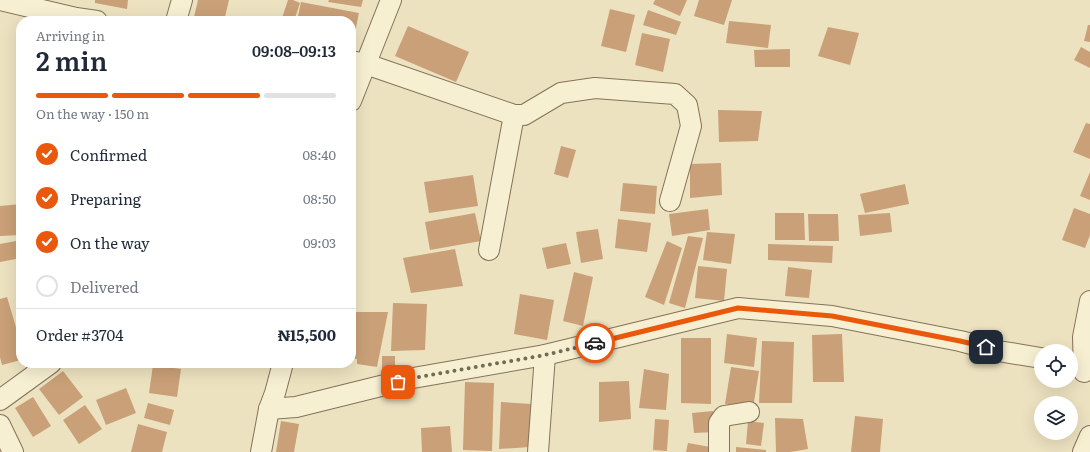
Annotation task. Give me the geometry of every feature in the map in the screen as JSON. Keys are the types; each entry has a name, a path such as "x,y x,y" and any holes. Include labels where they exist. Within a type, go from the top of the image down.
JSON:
{"street":[{"path":"0,0 68,16"},
{"path":"177,16 182,0"},
{"path":"356,77 359,62 391,0"},
{"path":"359,62 514,115 524,115 561,93 595,88 675,94 687,105 691,126 670,201"},
{"path":"488,250 514,115"},
{"path":"1082,372 1083,337 1090,301"},
{"path":"269,409 296,407 413,378 545,355 738,308 832,316 960,341 998,351 1034,357"},
{"path":"538,452 545,355"},
{"path":"0,400 44,368"},
{"path":"260,452 269,409 282,368"},
{"path":"719,452 720,420 724,416 749,412"},
{"path":"0,425 13,452"},
{"path":"1083,452 1090,436"}],"building":[{"path":"95,0 128,0 127,9 95,3"},
{"path":"198,0 229,0 225,16 194,16"},
{"path":"288,0 293,0 300,3 296,16 283,16"},
{"path":"329,0 363,0 361,7 328,2"},
{"path":"655,0 687,0 680,16 653,4"},
{"path":"699,0 732,0 724,25 694,16"},
{"path":"301,2 359,13 356,28 356,16 298,16"},
{"path":"610,9 635,15 626,52 601,46"},
{"path":"648,10 681,22 676,35 643,25"},
{"path":"729,21 771,25 768,48 726,43"},
{"path":"1088,25 1090,25 1090,42 1084,41"},
{"path":"408,26 469,52 456,82 395,56"},
{"path":"828,27 859,33 850,65 818,56"},
{"path":"642,33 670,39 663,72 635,65"},
{"path":"1081,47 1090,52 1090,68 1074,60"},
{"path":"790,49 790,67 755,67 754,50"},
{"path":"718,110 762,111 758,141 719,142"},
{"path":"1086,123 1090,124 1090,159 1073,152"},
{"path":"561,146 576,150 568,178 554,174"},
{"path":"721,163 722,195 690,198 690,164"},
{"path":"1090,172 1090,200 1080,196"},
{"path":"473,175 478,206 429,213 424,182"},
{"path":"623,183 657,186 655,214 620,211"},
{"path":"905,184 909,204 865,213 860,194"},
{"path":"16,204 16,235 0,236 0,206"},
{"path":"1074,208 1090,214 1090,235 1085,248 1062,240"},
{"path":"708,209 710,230 672,236 669,214"},
{"path":"475,213 481,241 430,250 425,222"},
{"path":"775,213 804,213 805,240 775,240"},
{"path":"890,213 892,232 860,236 858,215"},
{"path":"808,214 838,214 839,241 809,241"},
{"path":"618,219 651,223 647,252 615,248"},
{"path":"598,229 603,259 581,263 576,232"},
{"path":"707,232 735,234 731,264 703,260"},
{"path":"688,236 703,238 685,308 669,303"},
{"path":"16,241 16,259 0,262 0,244"},
{"path":"667,241 682,248 664,305 645,297"},
{"path":"566,243 571,264 547,269 542,248"},
{"path":"768,244 833,246 832,263 768,260"},
{"path":"455,249 463,286 411,293 403,258"},
{"path":"698,266 727,269 724,301 695,298"},
{"path":"788,267 812,270 809,298 785,296"},
{"path":"574,272 593,277 583,326 563,321"},
{"path":"520,294 554,300 547,340 514,334"},
{"path":"7,297 16,327 16,361 2,365 0,357 0,299"},
{"path":"393,303 427,304 425,350 391,351"},
{"path":"356,312 388,312 377,367 357,364"},
{"path":"727,334 757,338 754,367 724,363"},
{"path":"842,334 844,382 813,382 812,335"},
{"path":"681,338 711,338 711,404 681,403"},
{"path":"762,341 794,342 792,403 759,403"},
{"path":"382,356 395,356 395,374 382,374"},
{"path":"731,367 759,371 753,408 725,404"},
{"path":"153,368 181,369 177,397 149,393"},
{"path":"644,369 669,374 666,410 639,408"},
{"path":"63,371 83,397 59,415 39,389"},
{"path":"629,381 631,419 599,422 599,382"},
{"path":"465,382 494,383 492,451 463,450"},
{"path":"126,388 136,413 106,425 96,400"},
{"path":"33,397 51,426 33,437 15,408"},
{"path":"501,402 531,404 530,447 499,449"},
{"path":"148,403 174,410 170,425 144,418"},
{"path":"85,405 102,429 79,444 63,420"},
{"path":"713,411 715,432 694,433 692,413"},
{"path":"855,416 883,419 880,452 851,452"},
{"path":"775,418 803,419 808,449 790,452 776,452"},
{"path":"655,419 669,420 667,451 653,450"},
{"path":"281,421 299,424 294,452 276,452"},
{"path":"748,421 764,423 761,446 746,444"},
{"path":"138,424 167,432 162,452 131,452"},
{"path":"450,426 452,452 422,452 421,428"},
{"path":"688,443 716,448 715,452 686,452"},
{"path":"736,447 766,450 766,452 736,452"}],"way so far":[{"path":"398,382 413,378 545,355 595,343"}],"route":[{"path":"595,343 738,308 832,316 986,347"}]}
